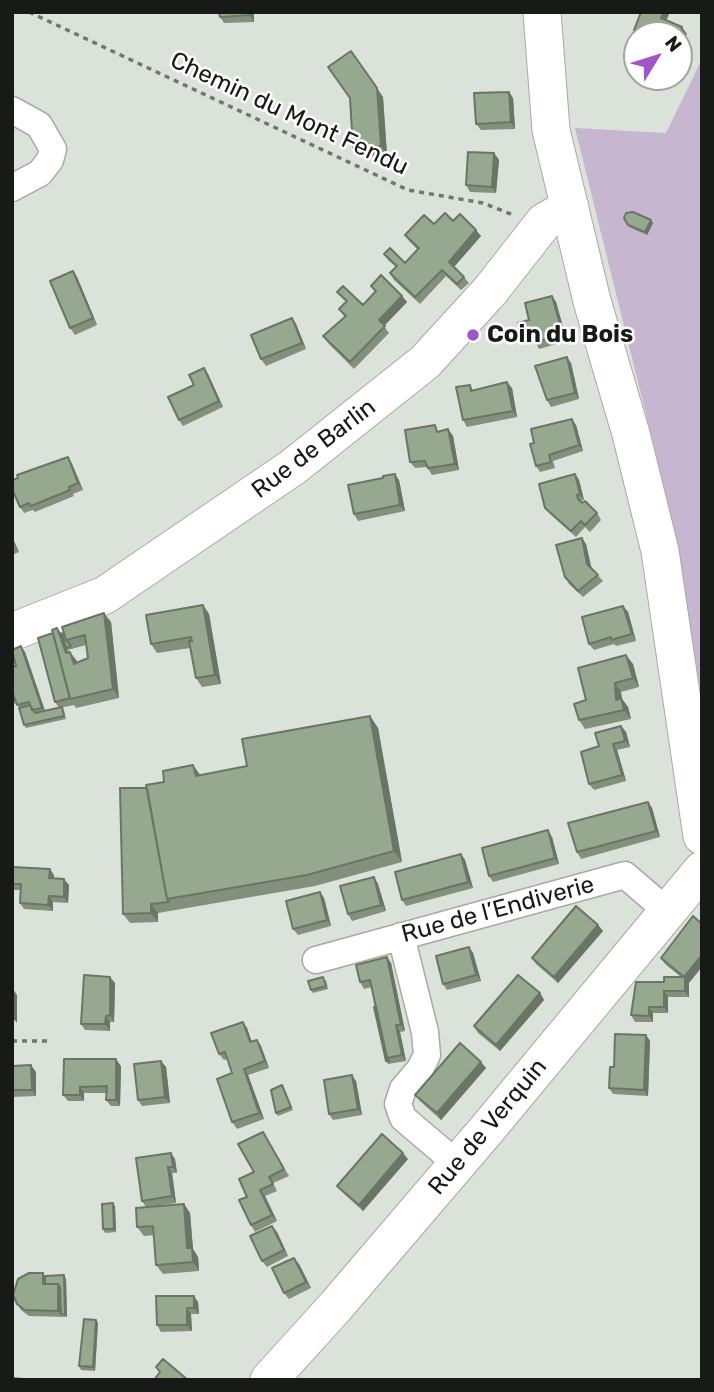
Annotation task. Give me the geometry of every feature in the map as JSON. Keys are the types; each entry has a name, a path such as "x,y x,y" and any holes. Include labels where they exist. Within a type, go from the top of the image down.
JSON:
{"street":[{"path":"542,12 551,130 592,302 631,434 660,551 702,836"},
{"path":"12,110 39,124 53,149 50,160 40,173 12,188"},
{"name":"Rue de Barlin","path":"12,632 105,595 303,460 425,362 490,291 537,232 557,212 570,207"},
{"name":"Rue de Verquin","path":"269,1380 336,1306 702,870"},
{"name":"Rue de l’Endiverie","path":"316,961 625,875 668,912"},
{"path":"401,936 425,1032 427,1055 420,1069 403,1089 398,1104 403,1118 456,1163"}],"path":[{"name":"Chemin du Mont Fendu","path":"29,12 408,190 483,203 526,220 537,232"},
{"path":"12,1041 52,1041"}],"shaded area":[{"path":"702,59 702,700 671,515 575,128 666,133 686,91 693,91 693,78"}],"building":[{"path":"219,12 250,12 250,15 220,17"},
{"path":"641,12 663,12 661,18 668,21 638,21"},
{"path":"351,51 377,88 381,146 353,148 350,98 328,67"},
{"path":"509,92 511,122 476,124 474,93"},
{"path":"468,152 494,153 492,187 466,185"},
{"path":"633,212 651,220 645,232 628,225 624,218 626,213"},
{"path":"445,213 453,221 460,214 476,230 449,262 464,277 457,284 442,270 415,297 390,273 397,266 384,254 390,248 405,263 419,248 405,235 424,215 434,224"},
{"path":"73,271 93,318 70,328 50,281"},
{"path":"381,275 402,296 379,320 385,326 350,362 323,336 346,316 339,309 347,301 337,292 343,286 363,305 376,291 371,286"},
{"path":"552,296 563,335 535,342 533,334 522,337 518,323 529,320 525,303"},
{"path":"292,318 302,343 261,359 251,335"},
{"path":"567,357 575,393 547,400 535,366"},
{"path":"204,368 219,401 179,420 168,397 194,385 189,375"},
{"path":"507,382 513,411 463,420 456,387 470,385 471,391"},
{"path":"572,419 579,445 549,455 551,462 536,466 530,444 534,443 531,429"},
{"path":"435,425 437,432 448,429 455,464 428,468 425,461 410,462 405,430"},
{"path":"68,457 78,483 69,487 70,490 31,506 29,503 20,507 12,489 12,480 18,478 17,475"},
{"path":"395,474 400,505 354,514 348,485"},
{"path":"575,474 580,494 577,495 578,499 582,503 585,501 597,513 585,525 581,521 571,531 545,508 539,484"},
{"path":"582,538 587,564 598,575 578,591 565,577 556,545"},
{"path":"203,605 215,675 196,678 189,641 192,641 191,637 151,644 146,615"},
{"path":"623,606 632,634 589,644 582,617"},
{"path":"104,613 113,689 70,699 52,630 57,628 66,653 70,652 74,664 88,658 85,635 66,640 62,627"},
{"path":"53,633 70,698 55,702 38,638"},
{"path":"64,633 71,646 66,648 62,634"},
{"path":"21,646 42,708 32,710 29,702 17,705 12,691 12,667 16,666 12,650"},
{"path":"626,655 633,678 615,683 616,700 621,698 624,710 579,720 574,704 586,700 578,668"},
{"path":"30,705 35,713 62,707 64,716 24,725 19,708"},
{"path":"370,716 394,851 307,875 167,899 146,785 164,782 163,771 193,765 196,776 247,766 242,739"},
{"path":"621,726 625,741 613,744 622,775 589,784 581,752 599,746 595,733"},
{"path":"120,788 147,788 169,902 151,904 151,913 123,914"},
{"path":"648,802 656,831 577,852 568,823"},
{"path":"548,830 555,858 489,876 482,848"},
{"path":"461,854 468,882 402,900 395,872"},
{"path":"12,867 50,869 49,878 64,879 64,897 49,896 48,905 20,903 21,884 12,884"},
{"path":"374,877 381,905 348,914 340,886"},
{"path":"320,892 327,920 293,929 286,901"},
{"path":"576,906 598,925 554,977 532,958"},
{"path":"693,916 702,924 702,955 684,977 661,958"},
{"path":"469,947 476,975 443,984 436,956"},
{"path":"387,957 401,1025 396,1025 402,1055 387,1058 370,980 360,982 356,965"},
{"path":"84,975 110,977 110,1015 106,1016 105,1024 81,1024"},
{"path":"518,975 540,993 496,1045 474,1026"},
{"path":"323,977 326,986 311,990 308,981"},
{"path":"664,977 685,977 685,991 664,991 664,1007 649,1007 649,1016 631,1015 636,982 664,982"},
{"path":"376,1006 389,1061 386,1061 374,1007"},
{"path":"243,1022 250,1042 257,1040 265,1061 244,1069 259,1113 232,1122 217,1079 232,1073 225,1052 219,1054 211,1033"},
{"path":"615,1034 646,1035 644,1090 609,1088 610,1067 614,1067"},
{"path":"460,1043 481,1062 437,1113 415,1095"},
{"path":"64,1059 116,1059 116,1100 106,1100 107,1086 80,1087 80,1095 63,1095"},
{"path":"161,1061 165,1097 138,1100 134,1064"},
{"path":"31,1065 32,1090 12,1090 12,1066"},
{"path":"352,1075 358,1109 329,1114 324,1080"},
{"path":"282,1085 291,1107 276,1113 271,1090"},
{"path":"263,1132 284,1169 269,1177 273,1184 260,1190 272,1215 251,1225 239,1200 247,1197 239,1179 254,1172 238,1144"},
{"path":"382,1134 403,1153 359,1205 337,1186"},
{"path":"171,1153 173,1167 168,1167 172,1196 142,1201 136,1158"},
{"path":"113,1203 114,1229 103,1229 102,1204"},
{"path":"184,1204 187,1248 192,1248 193,1262 156,1265 153,1226 137,1227 136,1208"},
{"path":"272,1226 284,1250 262,1261 250,1236"},
{"path":"294,1258 306,1282 284,1293 272,1268"},
{"path":"29,1273 43,1273 43,1284 58,1284 58,1311 25,1310 17,1304 13,1295 18,1279"},
{"path":"64,1275 65,1314 61,1314 60,1287 58,1284 45,1284 45,1276"},
{"path":"156,1296 194,1296 194,1308 187,1308 187,1325 157,1325"},
{"path":"84,1319 96,1320 93,1367 79,1366"},
{"path":"163,1359 188,1380 154,1380 160,1372 156,1367"}],"place":[{"name":"Coin du Bois","path":"473,335"}]}
